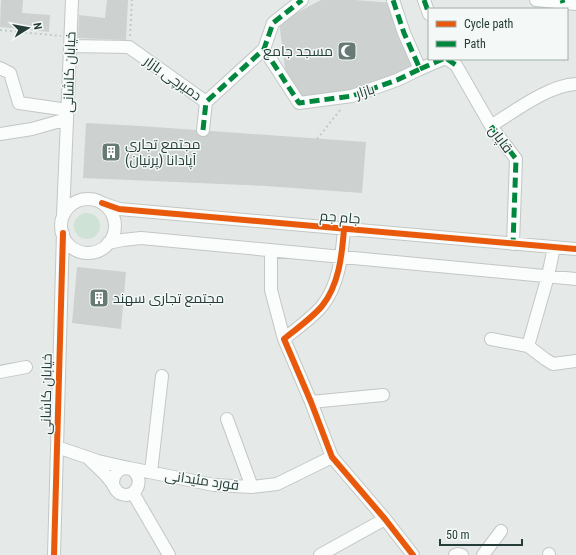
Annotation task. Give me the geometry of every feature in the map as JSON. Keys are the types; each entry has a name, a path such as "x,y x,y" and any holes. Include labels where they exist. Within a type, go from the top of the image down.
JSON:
{"street":[{"name":"خیابان کاشانی","path":"63,216 72,0"},
{"name":"دمیرچی بازار","path":"70,42 129,47 206,102 264,49 273,23 302,0"},
{"path":"393,0 404,34 420,69"},
{"path":"424,0 428,11"},
{"path":"536,0 562,1 576,4"},
{"name":"بازار","path":"264,49 299,103 352,96 397,80 441,60"},
{"name":"قاپان","path":"452,62 491,126 516,159 513,244"},
{"path":"0,68 10,73 19,103 67,114"},
{"path":"491,126 532,99 568,84 576,84"},
{"path":"203,130 206,102"},
{"path":"0,134 32,129 67,114"},
{"path":"85,199 102,203 114,218 115,227 113,236 101,249 93,252 78,251 66,241 62,234 61,226 63,216 68,208 76,202 85,199"},
{"name":"جام جم","path":"102,203 119,209 576,249"},
{"path":"284,339 321,306 332,290 342,257 344,229"},
{"name":"خیابان کاشانی","path":"54,555 62,234"},
{"path":"108,243 141,238 576,279"},
{"path":"528,346 548,276 554,247"},
{"path":"271,250 271,290 284,339 311,402 332,457 385,519 413,555"},
{"path":"491,339 528,346 544,359 553,364 576,361"},
{"path":"0,372 26,367"},
{"name":"قورد مئیدانی","path":"151,472 162,376"},
{"path":"311,402 383,395"},
{"name":"قورد مئیدانی","path":"227,419 252,487"},
{"name":"قورد مئیدانی","path":"57,447 87,458 129,468 214,484 252,487 277,484 332,457"},
{"name":"قورد مئیدانی","path":"87,458 120,493 133,493"},
{"path":"113,484 114,475 120,469 129,468 137,473 139,482 133,493 169,555"},
{"path":"320,555 385,519"},
{"path":"483,555 501,531"},
{"path":"455,555 462,555"}],"path":[{"path":"129,47 132,0"},
{"path":"0,30 70,42"},
{"path":"317,138 352,96"}],"green space":[{"path":"87,213 96,217 100,226 96,235 87,239 78,235 74,226 78,217"}],"building":[{"path":"1,0 23,0 22,13 50,15 49,32 0,27"},
{"path":"107,0 128,0 126,40 78,38 79,15 105,18"},
{"name":"مسجد جامع","path":"321,0 354,0 394,3 418,68 351,94 300,102 287,84 279,22"},
{"path":"86,123 366,142 362,193 266,186 83,178"},
{"name":"مجتمع تجاری سهند","path":"77,267 126,272 121,329 72,323"}],"marked path":[{"path":"203,130 206,102 264,49 273,23 302,0"},
{"path":"264,49 299,103 352,96 397,80 420,69 404,33 393,0"},
{"path":"424,0 428,11"},
{"path":"420,69 441,60"},
{"path":"448,60 456,65"},
{"path":"491,126 516,159 513,244"}],"cycle path":[{"path":"102,203 119,209 576,249"},
{"path":"344,229 339,269 328,298 314,315 284,339 311,402 332,457 385,519 413,555"},
{"path":"54,555 63,233"}],"place":[{"name":"مسجد جامع","path":"347,51"},
{"name":"مجتمع تجاری آپادانا (پرنیان)","path":"111,152"},
{"name":"مجتمع تجاری سهند","path":"99,298"}]}
